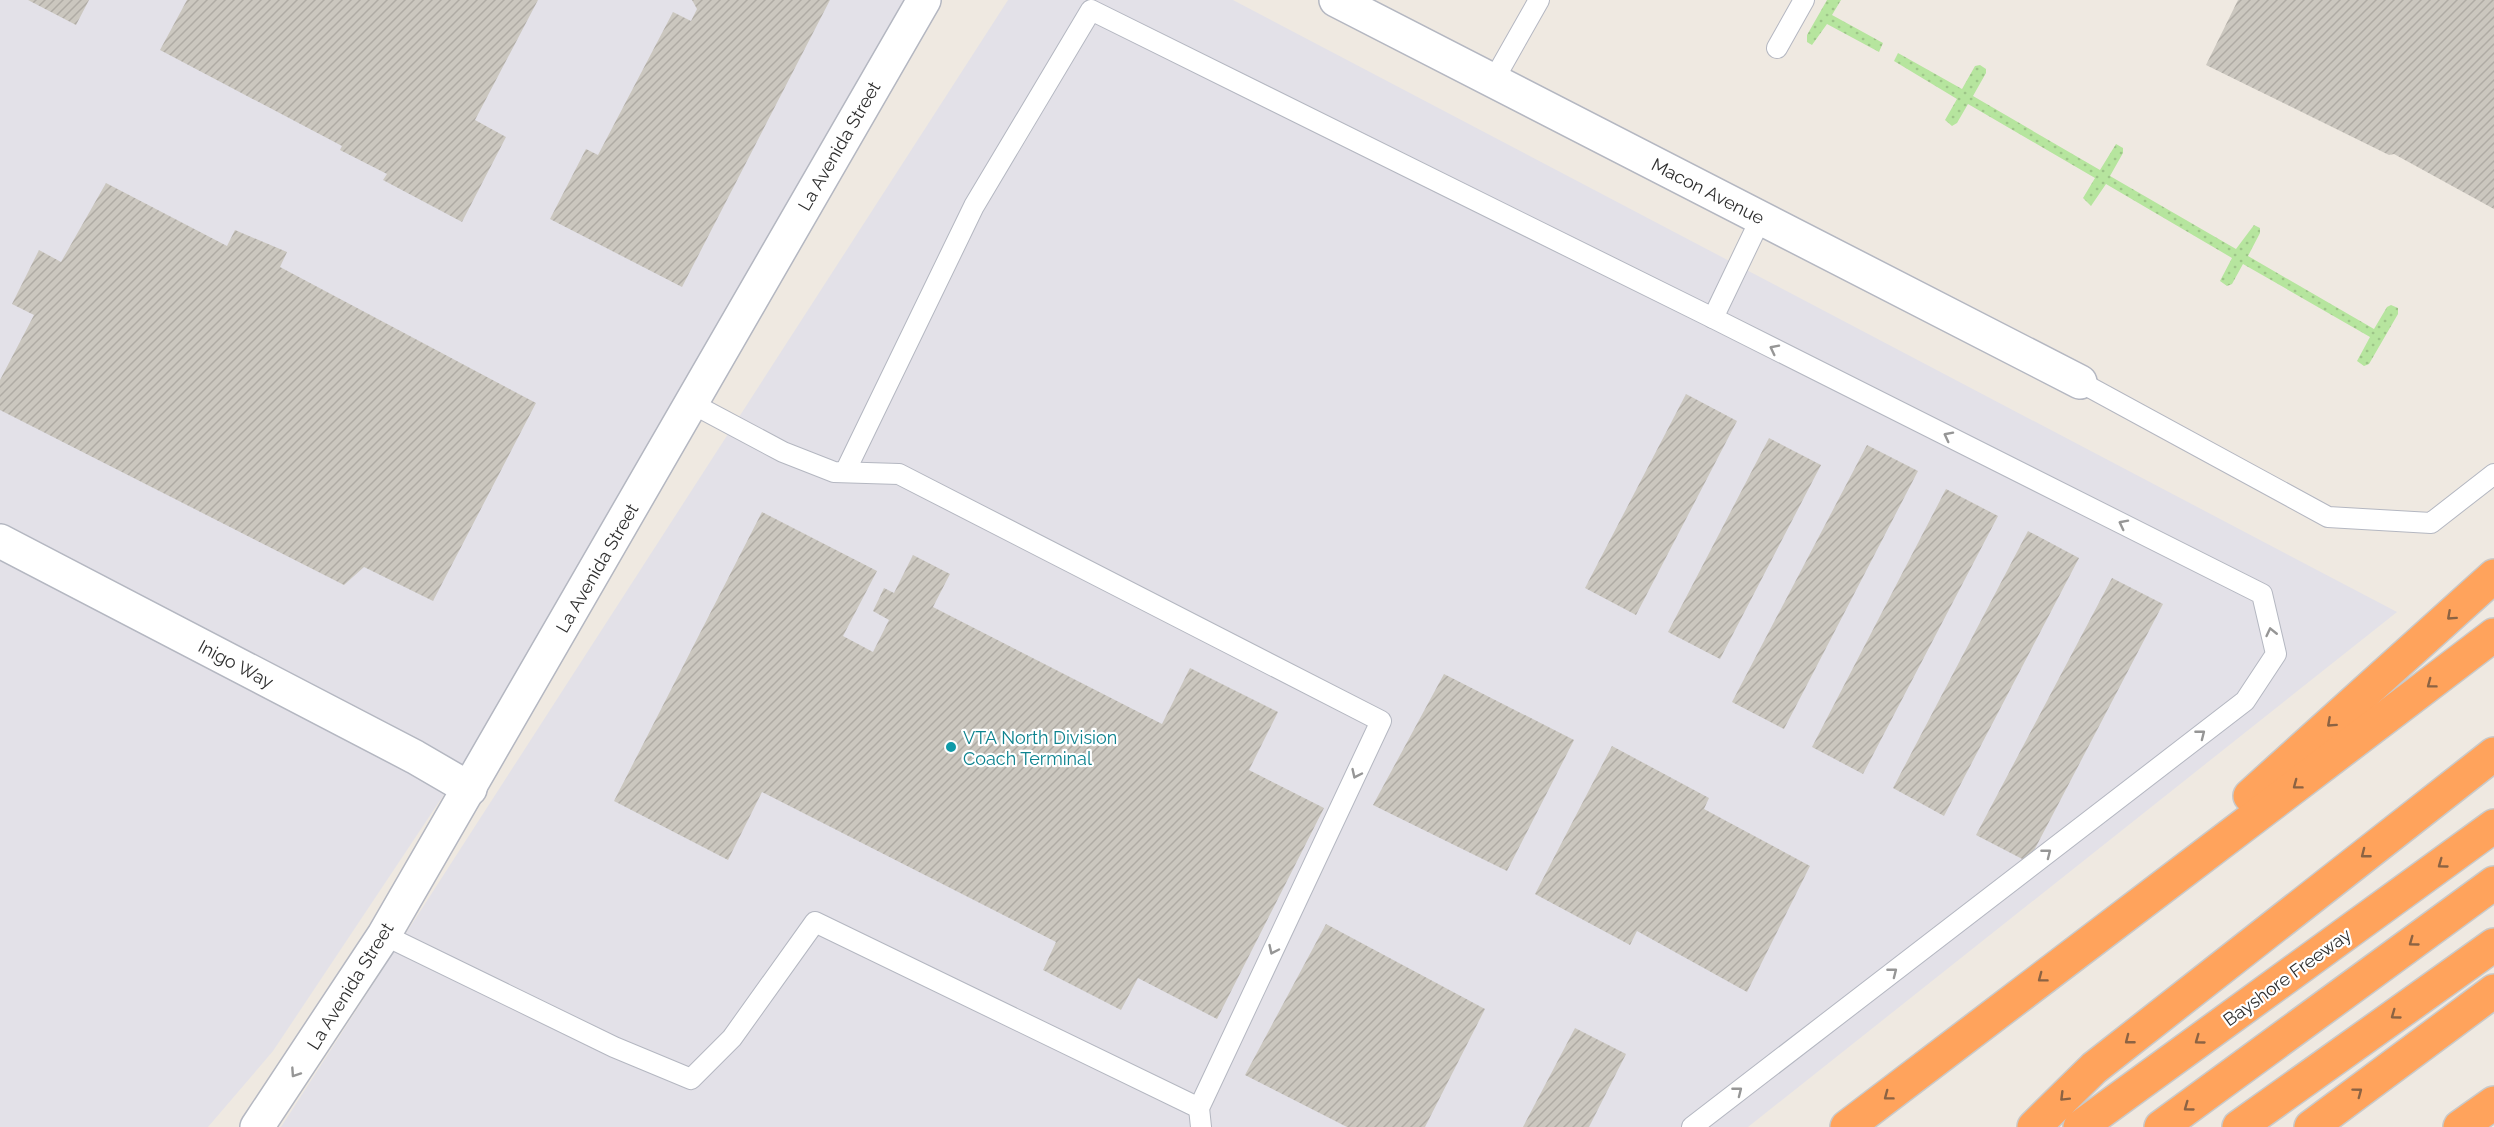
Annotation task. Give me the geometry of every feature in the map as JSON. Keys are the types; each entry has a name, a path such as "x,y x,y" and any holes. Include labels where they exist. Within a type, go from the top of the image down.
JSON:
{"highway":[{"path":"2089,942 2494,576"},
{"path":"1847,1127 2494,635"},
{"path":"2034,1127 2094,1068 2494,754"},
{"name":"Bayshore Freeway","path":"2080,1127 2494,826"},
{"path":"2161,1127 2494,883"},
{"path":"2239,1127 2494,945"},
{"path":"2311,1127 2494,991"},
{"path":"2460,1127 2494,1102"}],"street":[{"name":"La Avenida Street","path":"257,1127 296,1072 384,935 924,0"},
{"name":"Macon Avenue","path":"1336,0 1492,83 1761,218 2079,382"},
{"name":"Inigo Way","path":"0,541 415,757 470,789"}],"lane":[{"path":"1492,83 1539,0"},
{"path":"1777,48 1804,0"},
{"path":"845,472 974,206 1090,10 1713,318 2262,594 2276,654 2245,701 1692,1127"},
{"path":"1713,318 1761,218"},
{"path":"2079,382 2328,517 2431,522 2494,474"},
{"path":"384,935 614,1047 691,1079 732,1038 815,922 1200,1117 1381,721 900,474 834,472 783,452 691,403"}],"shaded area":[{"path":"0,0 908,0 551,634 273,1051 208,1127 0,1127"},
{"path":"1008,0 1233,0 2397,612 1748,1127 281,1127"}],"green space":[{"path":"1827,0 1841,0 1832,15 1883,43 1879,52 1827,24 1812,45 1807,42 1807,35"},
{"path":"1898,53 1962,89 1975,66 1980,65 1986,69 1986,73 1973,96 2100,170 2116,144 2123,148 2123,153 2110,176 2236,249 2254,225 2260,228 2260,233 2248,256 2374,329 2387,307 2391,305 2398,308 2398,314 2369,364 2364,366 2357,361 2370,337 2243,264 2232,284 2227,286 2220,281 2232,258 2106,184 2091,206 2083,198 2095,178 1968,104 1957,123 1952,126 1945,120 1957,99 1894,61"}],"building":[{"path":"28,0 89,0 76,25"},
{"path":"187,0 538,0 475,120 506,137 462,222 383,180 387,174 340,150 342,146 160,50"},
{"path":"692,0 830,0 682,287 550,219 586,149 598,155 673,12 691,21 697,9"},
{"path":"2238,0 2494,0 2494,209 2394,154 2389,155 2206,65"},
{"path":"106,183 227,246 235,230 287,252 280,267 536,403 433,601 364,567 344,585 0,410 0,380 34,315 12,304 39,250 61,262"},
{"path":"1686,394 1737,421 1636,615 1585,588"},
{"path":"1769,438 1821,465 1720,659 1668,632"},
{"path":"1867,445 1918,471 1784,729 1732,702"},
{"path":"1946,489 1998,516 1863,774 1812,747"},
{"name":"VTA North Division Coach Terminal","path":"762,512 877,571 843,636 873,652 889,620 873,611 884,588 894,593 913,555 950,574 933,607 1162,724 1190,668 1278,712 1249,770 1324,808 1217,1019 1138,978 1121,1010 1043,970 1056,942 762,792 728,860 614,801"},
{"path":"2028,531 2079,558 1944,816 1893,788"},
{"path":"2112,578 2163,604 2028,862 1976,835"},
{"path":"1444,674 1574,740 1507,871 1373,805"},
{"path":"1612,746 1709,798 1704,809 1810,866 1747,992 1637,931 1630,945 1535,894"},
{"path":"1326,924 1485,1009 1425,1127 1347,1127 1245,1075"},
{"path":"1575,1028 1626,1054 1589,1127 1523,1127"}],"place":[{"name":"VTA North Division Coach Terminal","path":"951,747"}]}
